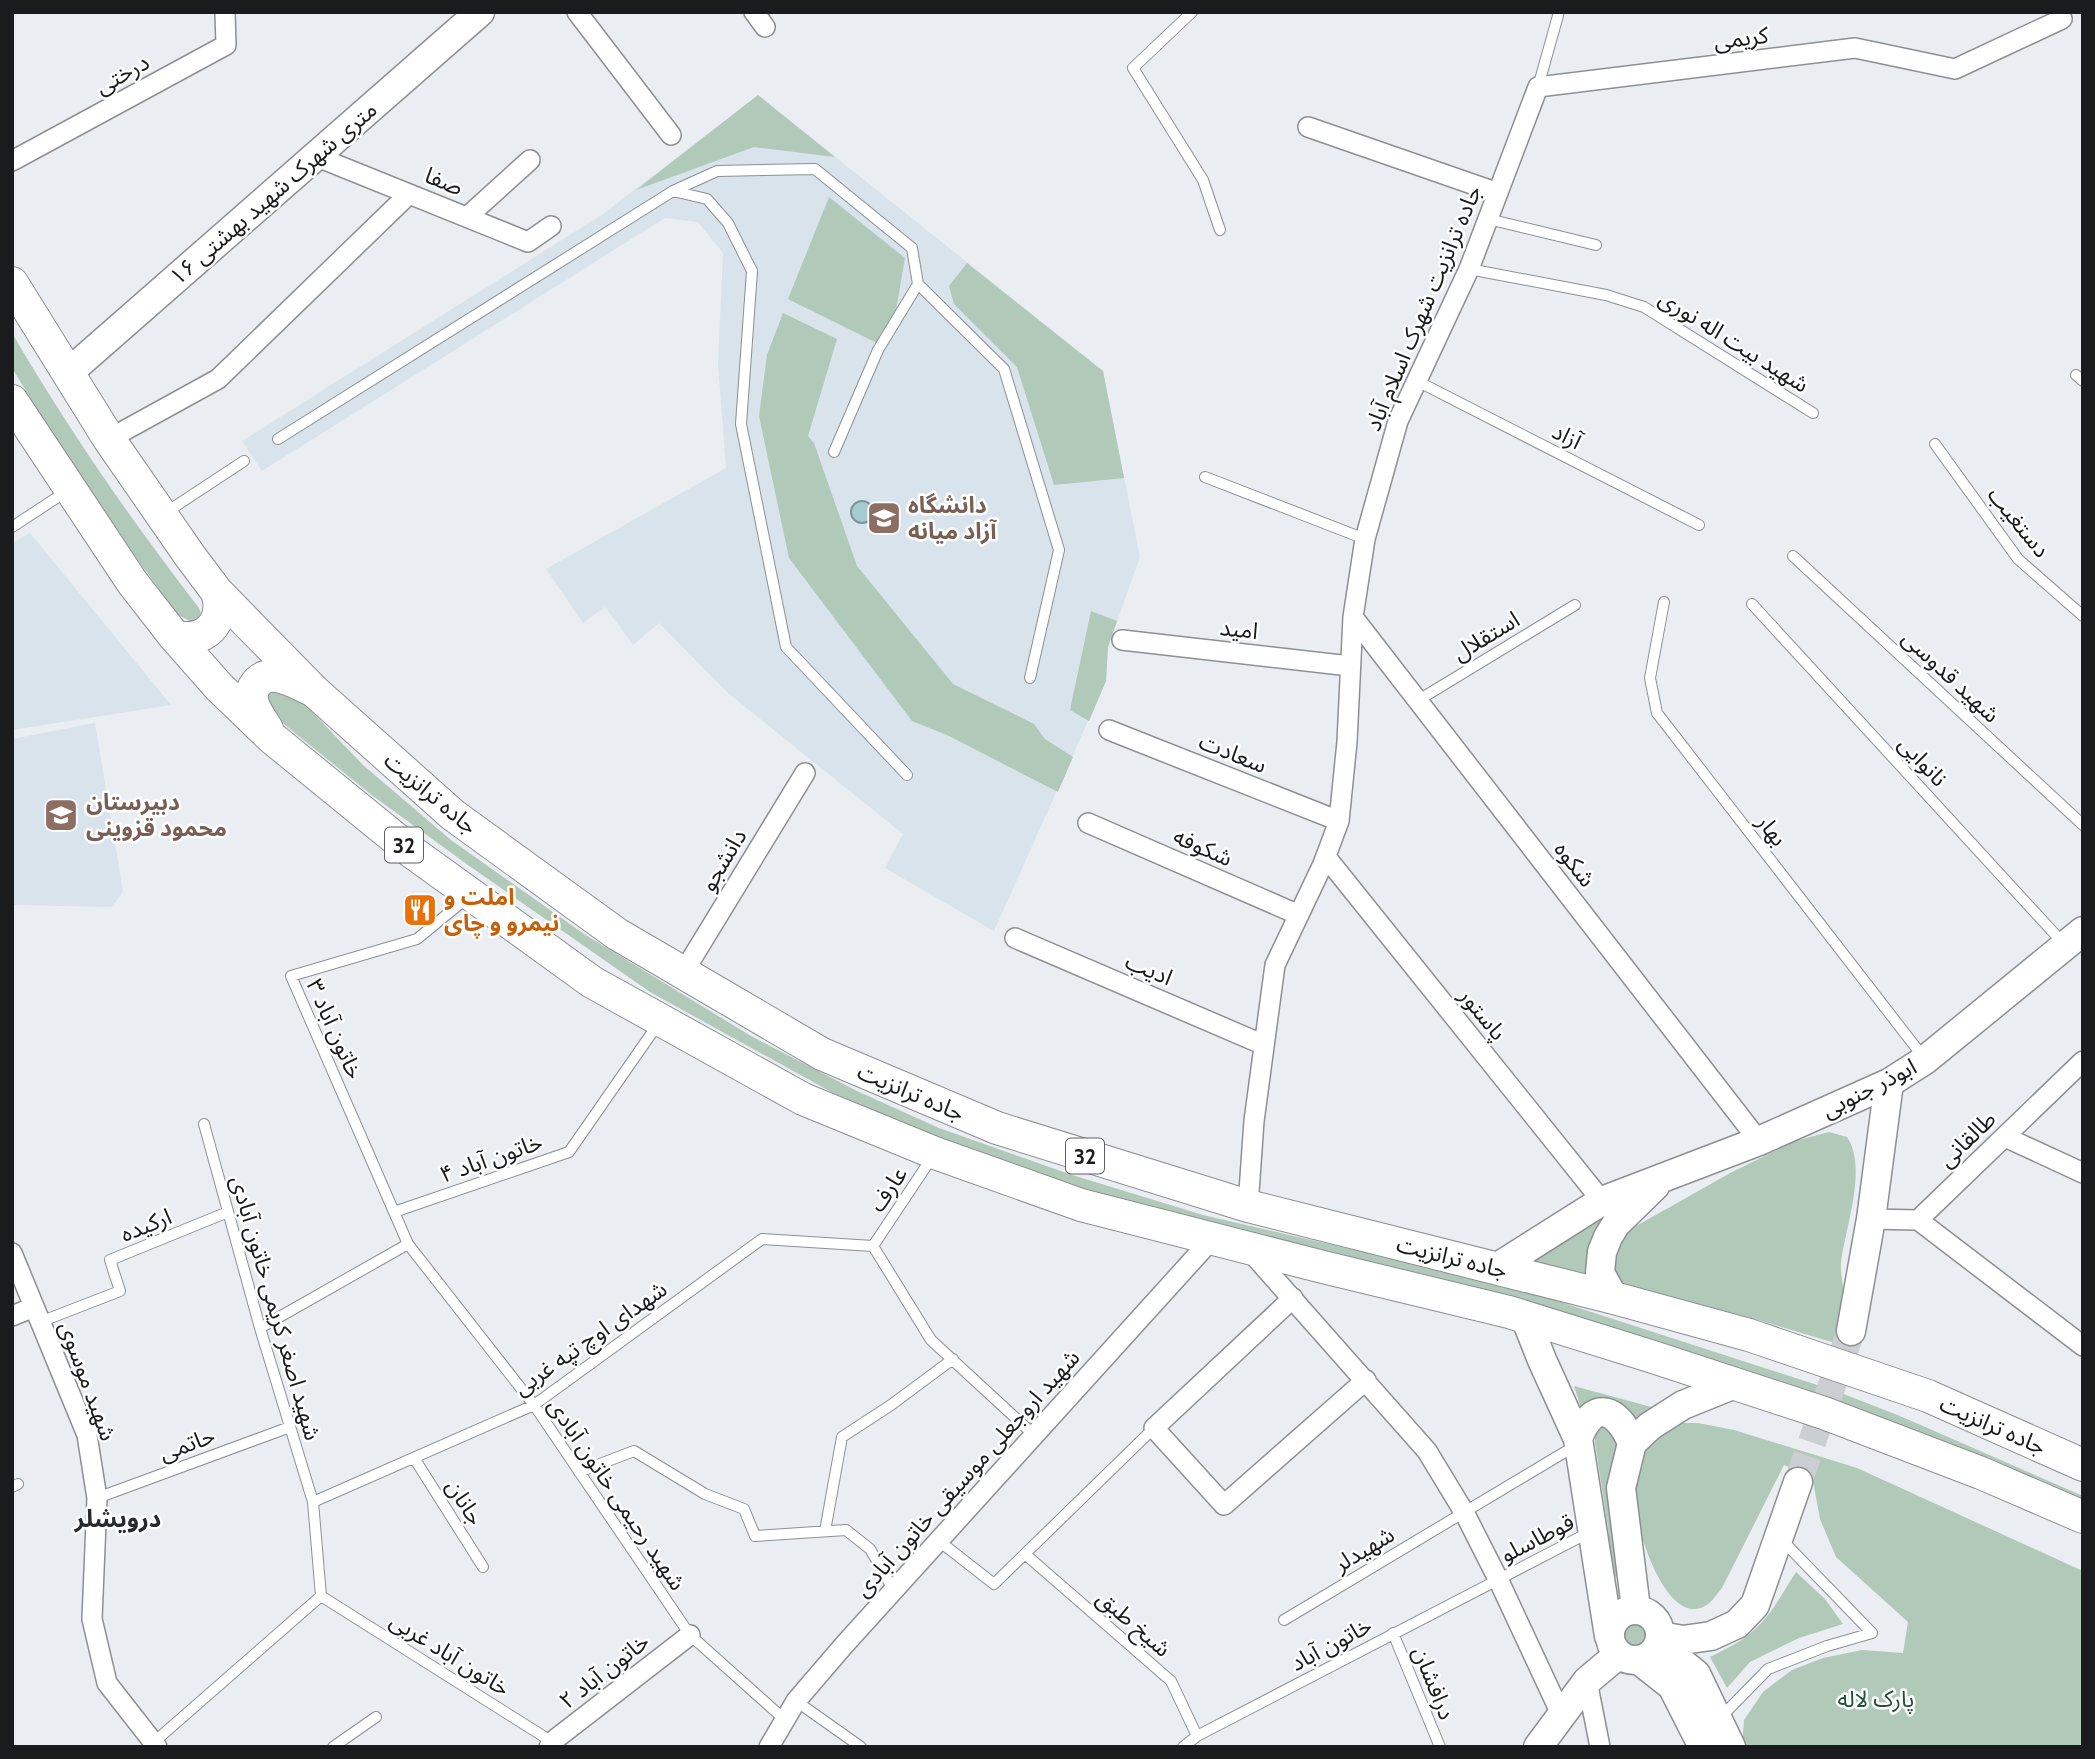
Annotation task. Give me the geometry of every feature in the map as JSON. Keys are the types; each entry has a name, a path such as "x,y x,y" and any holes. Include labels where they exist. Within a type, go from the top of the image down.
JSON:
{"main road":[{"name":"جاده ترانزیت","path":"12,283 109,439 217,592 314,691 453,815 617,934 822,1054 997,1128 1248,1206 1614,1298 1749,1335 1928,1396 2083,1465"},
{"name":"جاده ترانزیت","path":"12,401 132,582 174,636 219,687 272,738 412,852 592,982 803,1099 935,1153 1081,1205 1525,1317 1824,1413 1968,1468 2083,1517"},
{"path":"174,636 190,639 211,628 216,622 220,607 217,592"},
{"path":"272,738 252,701 255,684 262,678 286,677 314,691"}],"street":[{"name":"درختی","path":"12,162 226,45 225,12"},
{"name":"۱۶ متری شهرک شهيد بهشتی","path":"67,374 480,12"},
{"path":"577,12 671,135"},
{"name":"کریمی","path":"1538,87 1855,48 1955,69 2063,19"},
{"name":"جاده ترانزیت شهرک اسلام آباد","path":"1248,1206 1254,1121 1275,965 1326,857 1339,821 1347,742 1353,617 1365,539 1398,421 1469,269 1538,87"},
{"path":"1308,127 1498,192"},
{"name":"صفا","path":"315,156 528,242 551,226"},
{"path":"467,217 530,160"},
{"path":"109,439 218,379 409,194"},
{"name":"شکوه","path":"1353,617 1759,1140"},
{"name":"امید","path":"1122,640 1350,666"},
{"name":"سعادت","path":"1109,730 1339,821"},
{"name":"دانشجو","path":"683,973 805,774"},
{"name":"شکوفه","path":"1088,823 1299,915"},
{"name":"پاستور","path":"1326,857 1602,1201"},
{"name":"ادیب","path":"1015,938 1264,1045"},
{"name":"ابوذر جنوبی","path":"1496,1268 1602,1201 1759,1140 1889,1083 1925,1060 2074,938"},
{"name":"طالقانی","path":"1918,1220 2083,1061"},
{"path":"1851,1331 1871,1219 1889,1083"},
{"path":"2005,1137 2083,1173"},
{"path":"1614,1298 1600,1273 1602,1252 1608,1237 1616,1224 1664,1176"},
{"path":"1871,1219 1918,1220 2083,1346"},
{"name":"شهید اروجعلی موسیقی خاتون آبادی","path":"769,1747 796,1702 1212,1239"},
{"path":"1247,1248 1427,1451 1464,1512 1561,1714"},
{"name":"شهید موسوی","path":"12,1252 87,1435 97,1498 92,1619 107,1683 153,1746"},
{"path":"1293,1298 1154,1428 1224,1505 1366,1380"},
{"path":"12,1316 37,1315"},
{"path":"1525,1317 1578,1441 1593,1531 1637,1646 1696,1674 1731,1747"},
{"path":"1636,1609 1621,1488 1632,1443 1650,1426 1682,1405 1735,1384"},
{"path":"1578,1441 1588,1418 1596,1413 1608,1413 1621,1422 1632,1443"},
{"path":"1637,1646 1711,1636 1737,1624 1755,1605 1798,1482"},
{"path":"1538,1747 1587,1681 1637,1646 1656,1621 1644,1611 1636,1609 1622,1612 1612,1622 1637,1646 1672,1686 1703,1747"},
{"name":"خاتون آباد ۲","path":"553,1745 690,1635"},
{"path":"1587,1681 1600,1747"}],"lane":[{"path":"1192,12 1133,68 1203,180 1220,230"},
{"path":"1538,87 1559,12"},
{"path":"278,439 673,191 717,171 815,169 912,248 918,284 1004,369 1059,550 1030,677"},
{"path":"673,191 707,199 728,223 752,271 741,424 786,647 907,775"},
{"path":"1488,219 1596,245"},
{"name":"شهید بیت اله نوری","path":"1469,269 1606,295 1644,307 1813,413"},
{"path":"834,452 878,350 918,284"},
{"name":"آزاد","path":"1417,380 1699,525"},
{"name":"دستغیب","path":"1934,444 2018,559 2083,616"},
{"path":"162,515 244,461"},
{"path":"1205,477 1365,539"},
{"path":"12,527 70,489"},
{"name":"شهید قدوسی","path":"1793,556 2083,825"},
{"name":"بهار","path":"1664,602 1650,678 1657,713 1925,1060"},
{"name":"نانوایی","path":"1752,604 2074,938"},
{"name":"استقلال","path":"1418,701 1575,605"},
{"name":"خاتون آباد ۳","path":"408,1244 291,976 417,939 471,895"},
{"name":"خاتون آباد ۴","path":"394,1212 569,1152 661,1021"},
{"name":"شهید اصغر کریمی خاتون آبادی","path":"204,1124 260,1328 313,1502"},
{"name":"عارف","path":"873,1246 935,1153"},
{"name":"ارکیده","path":"37,1315 120,1291 110,1260 228,1212"},
{"name":"شهدای اوچ تپه غربی","path":"313,1502 534,1405 762,1239 873,1246"},
{"path":"260,1328 408,1244"},
{"name":"شهید رحیمی خاتون آبادی","path":"408,1244 534,1405 690,1635 784,1720"},
{"path":"873,1246 932,1340 1034,1435"},
{"path":"825,1531 842,1437 953,1359"},
{"name":"حاتمی","path":"97,1498 290,1427"},
{"path":"939,1541 994,1584 1154,1428"},
{"name":"شهیدلر","path":"1284,1620 1578,1441"},
{"path":"579,1472 634,1451 705,1494 744,1509 755,1536 846,1530 870,1549 894,1591"},
{"name":"جانان","path":"414,1458 483,1567"},
{"path":"153,1746 321,1596 313,1502"},
{"name":"قوطاسلو","path":"1498,1579 1593,1531"},
{"path":"1718,1720 1768,1669 1827,1646 1872,1633 1779,1537"},
{"name":"شیخ طبق","path":"1025,1554 1171,1681 1197,1736"},
{"name":"خاتون آباد","path":"1184,1747 1197,1736 1498,1579"},
{"name":"خاتون آباد غربی","path":"321,1596 553,1745"},
{"name":"درافشان","path":"1393,1633 1440,1747"},
{"path":"796,1702 861,1747"},
{"path":"333,1747 376,1717"}],"shaded area":[{"name":"دانشگاه آزاد میانه","path":"758,95 1103,371 1140,557 1108,647 1106,681 994,931 885,868 903,834 728,693 659,623 633,645 605,607 583,623 546,569 726,468 718,364 723,253 698,222 665,218 262,471 242,441 603,214"},
{"path":"30,533 171,705 12,730 12,543"},
{"name":"دبیرستان محمود قزوینی","path":"95,723 123,892 111,907 12,905 12,739"}],"green space":[{"path":"758,95 835,157 754,147 636,190"},
{"path":"829,197 905,258 896,310 877,343 788,299"},
{"path":"967,263 1103,371 1124,478 1054,485 1017,367 954,304 949,286"},
{"path":"783,313 837,339 808,436 814,443 857,566 953,684 1034,724 1045,739 1073,757 1058,792 947,735 912,721 789,558 759,416 767,355"},
{"path":"12,333 101,474 199,608 201,614 196,621 191,622 177,614 80,480 12,368"},
{"path":"1091,611 1117,621 1108,647 1106,681 1089,721 1070,710"},
{"path":"266,688 295,694 363,765 451,840 584,934 751,1036 857,1091 939,1128 1069,1174 1203,1215 1542,1296 1836,1391 2083,1496 2083,1508 990,1159 833,1093 650,992 468,865 373,796 274,716 268,708"},
{"path":"1829,1132 1847,1137 1853,1150 1855,1165 1853,1198 1841,1263 1843,1295 1835,1343 1613,1282 1616,1247 1629,1230 1732,1172 1795,1141"},
{"path":"1616,1201 1592,1284 1515,1263"},
{"path":"1574,1386 1655,1408 1638,1425 1582,1411"},
{"path":"1604,1419 1614,1430 1616,1438 1609,1485 1622,1575 1611,1578 1608,1528 1595,1443 1595,1434"},
{"name":"پارک لاله","path":"1679,1423 1698,1423 1734,1430 1857,1468 2083,1571 2083,1747 1742,1747 1744,1720 1763,1692 1792,1670 1823,1658 1862,1650 1903,1653 1908,1622 1836,1557 1820,1519 1812,1476 1784,1465 1722,1588 1711,1602 1703,1607 1690,1609 1677,1602 1656,1572 1641,1534 1635,1505 1635,1488 1636,1470 1645,1445 1656,1433"},
{"path":"1796,1572 1825,1599 1843,1624 1799,1638 1750,1662 1727,1688 1710,1657 1738,1642 1759,1625"},
{"path":"1631,1614 1644,1615 1654,1624 1651,1649 1626,1653 1616,1628 1619,1622"}],"water":[{"path":"862,501 870,504 873,512 870,520 862,523 854,520 851,512 854,504"}],"tunnel":[{"path":"1798,1482 1851,1331"}],"place":[{"name":"دانشگاه آزاد میانه","path":"884,518"},
{"name":"دبیرستان محمود قزوینی","path":"61,815"},
{"name":"املت و نیمرو و چای","path":"420,910"}],"district":[{"name":"درویشلر","path":"118,1518"}]}
